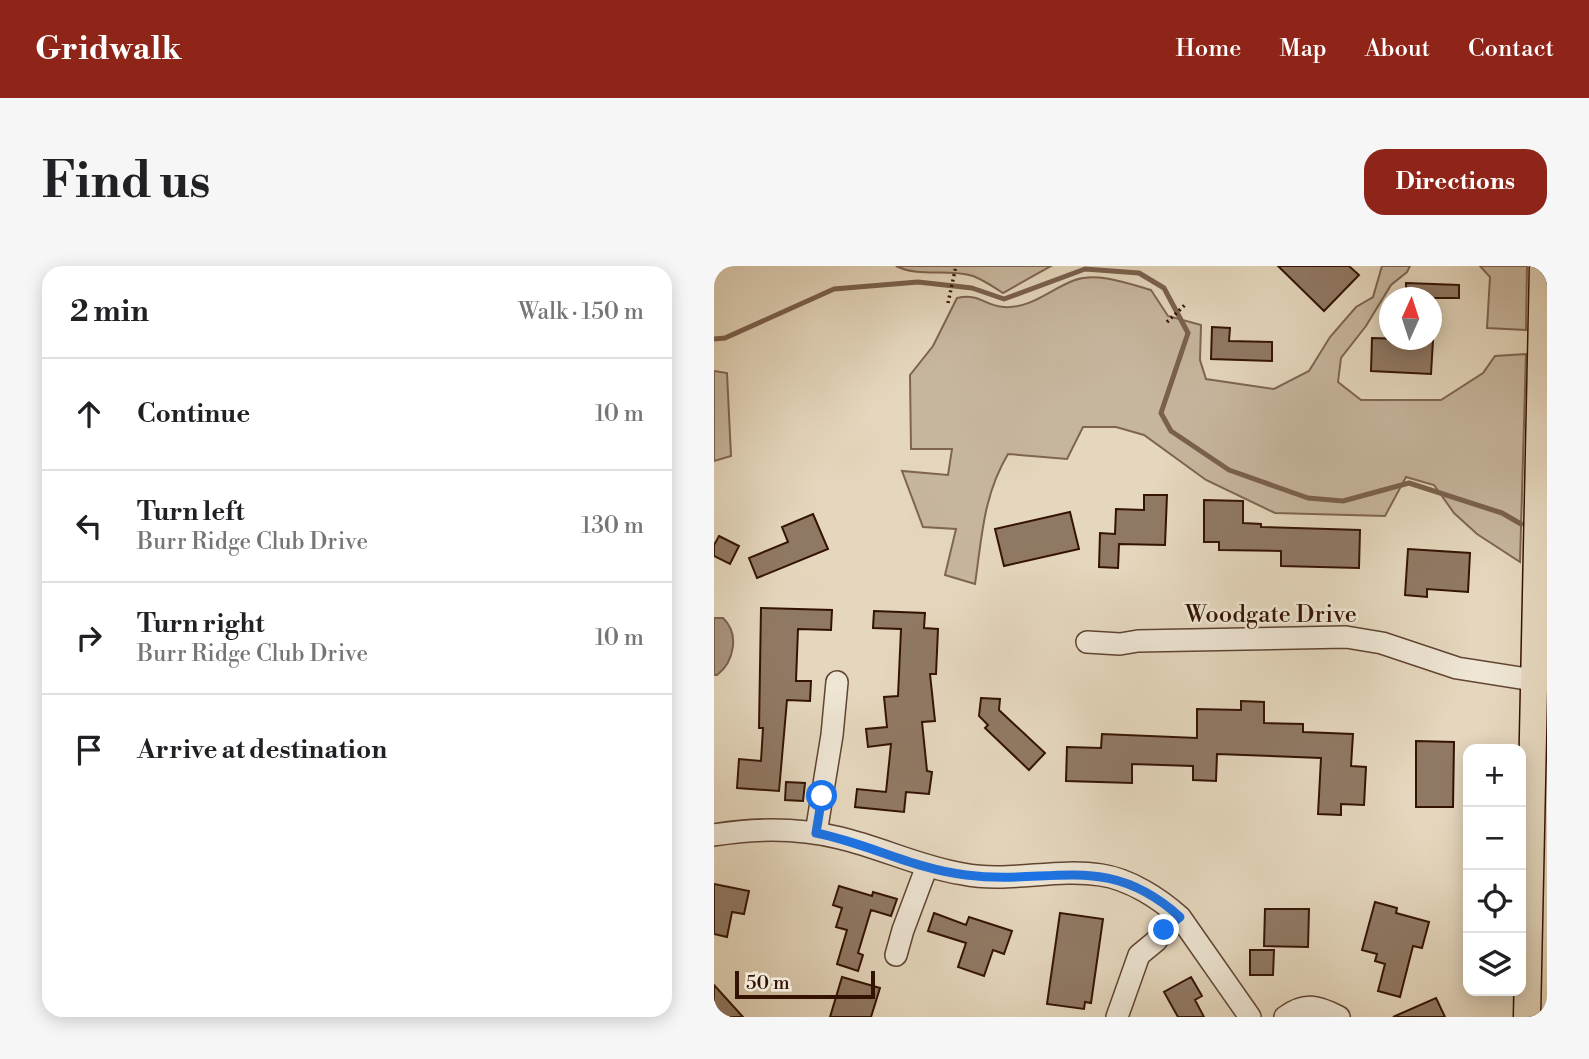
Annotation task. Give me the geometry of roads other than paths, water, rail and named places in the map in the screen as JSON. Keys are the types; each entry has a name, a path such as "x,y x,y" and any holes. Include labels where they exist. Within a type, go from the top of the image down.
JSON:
{"main road":[{"path":"1527,1017 1543,266"}],"street":[{"name":"Woodgate Drive","path":"1087,642 1119,644 1138,641 1346,637 1382,643 1457,668 1533,680"},
{"path":"816,833 832,734 836,682"},
{"path":"714,835 753,829 816,833 842,838 927,866 965,875 1101,875 1124,882 1167,905 1180,917 1250,1017"},
{"path":"896,955 927,866"},
{"path":"1117,1017 1139,955 1180,917"},
{"path":"1285,1017 1297,1008 1320,1007 1339,1017"}],"waterway":[{"path":"714,339 725,338 834,289 918,282 972,288 1004,299 1085,269 1139,273 1164,288 1188,333 1161,413 1171,431 1229,470 1308,498 1343,501 1409,483 1502,513 1521,524"}]}
